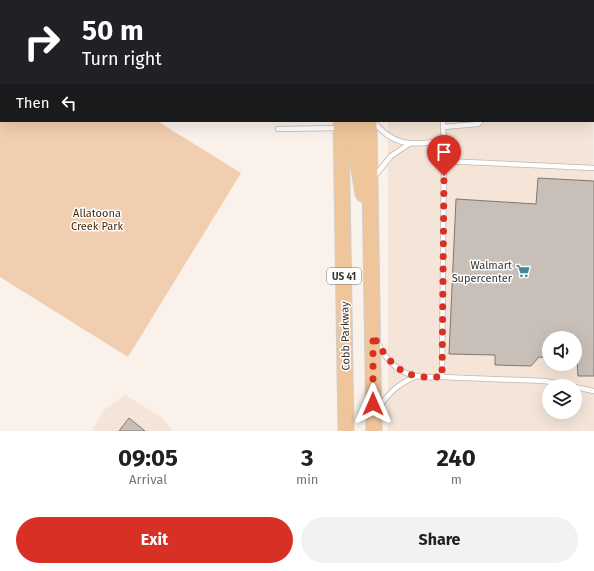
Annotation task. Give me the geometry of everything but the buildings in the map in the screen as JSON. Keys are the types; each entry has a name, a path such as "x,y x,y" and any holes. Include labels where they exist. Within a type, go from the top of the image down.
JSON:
{"main road":[{"name":"US 41","path":"369,122 373,424"},
{"path":"346,123 361,187 371,214"},
{"name":"Cobb Parkway","path":"346,123 346,431"}],"lane":[{"path":"374,122 387,135 408,144 444,141"},
{"path":"442,377 443,122"},
{"path":"443,127 478,124 480,122"},
{"path":"278,129 346,123"},
{"path":"370,184 380,168 391,156 408,144"},
{"path":"444,161 594,168"},
{"path":"373,335 384,354 396,367 417,376 542,381"},
{"path":"373,424 392,390 403,382 417,376"},
{"path":"582,388 594,391"}],"shaded area":[{"path":"388,122 593,122 594,431 388,431"},
{"path":"125,395 161,417 173,431 92,431 104,410"}],"green space":[{"name":"Allatoona Creek Park","path":"0,122 159,122 241,173 128,357 0,277"}],"place":[{"name":"Walmart Supercenter","path":"523,271"}],"route":[{"path":"373,404 373,335 379,347 390,362 402,371 417,376 442,377 444,176"}]}
